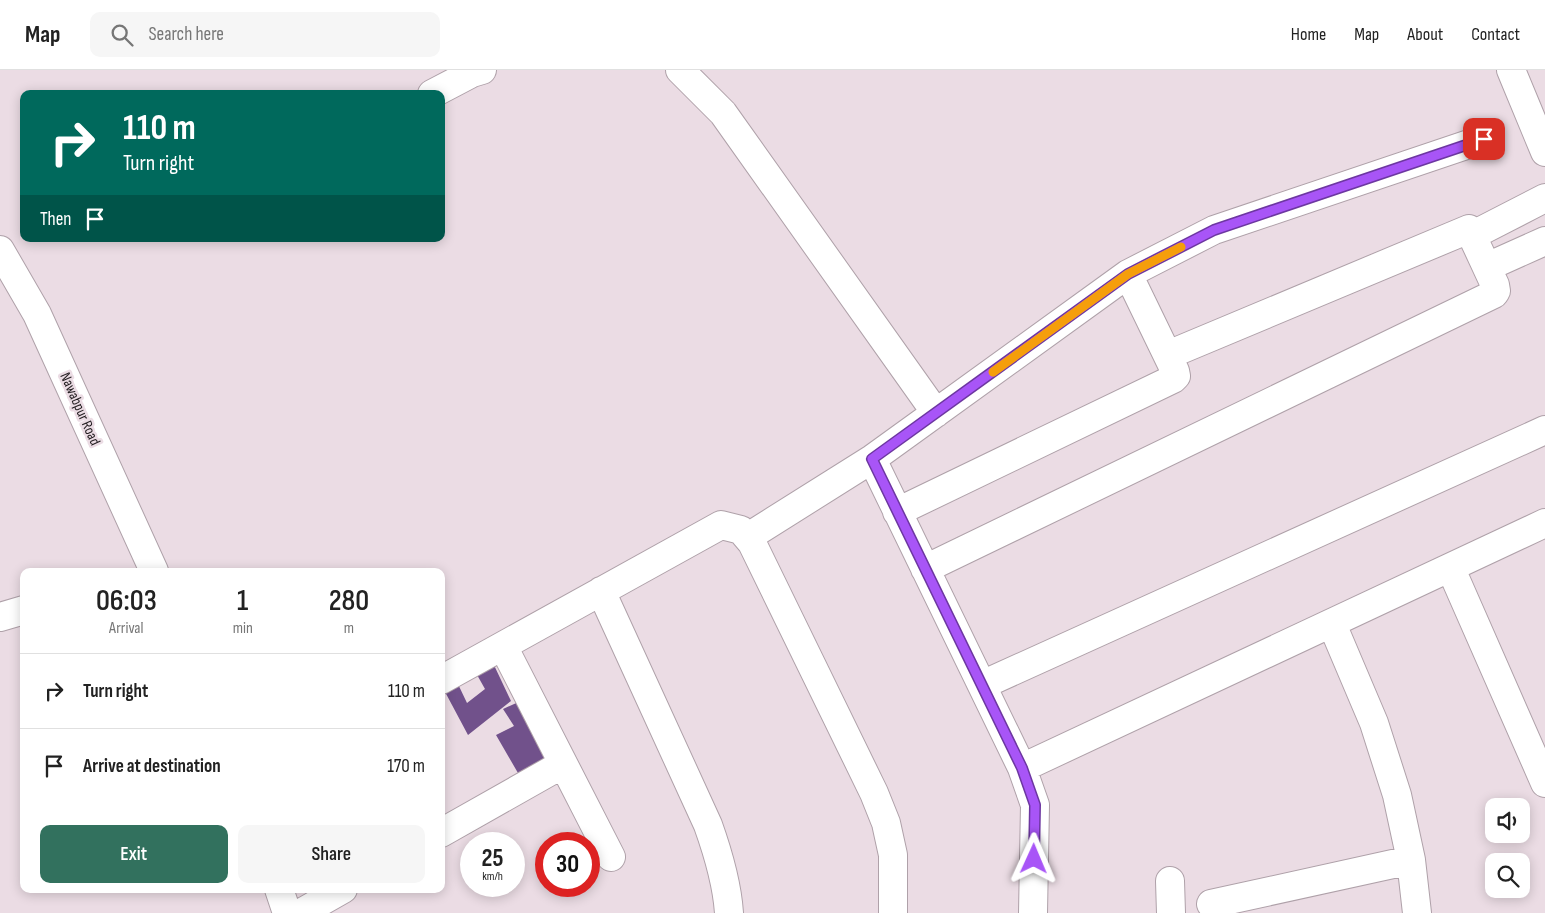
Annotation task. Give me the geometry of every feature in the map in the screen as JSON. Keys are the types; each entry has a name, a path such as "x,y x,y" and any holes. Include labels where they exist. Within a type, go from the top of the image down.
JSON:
{"street":[{"path":"680,70 723,113 936,413"},
{"path":"1511,70 1545,152"},
{"path":"439,90 475,71"},
{"path":"748,537 872,459 1128,274 1214,230 1484,139"},
{"path":"1473,235 1545,198"},
{"path":"925,569 1494,294 1496,291 1495,285 1470,229 1168,355"},
{"path":"1487,267 1545,241"},
{"name":"Nawabpur Road","path":"0,250 37,314 153,568"},
{"path":"897,512 1176,376 1168,355 1128,274"},
{"path":"982,685 1545,430"},
{"path":"872,459 1022,768 1035,805 1033,913"},
{"path":"445,678 721,524 741,530 752,543 874,793 886,824 893,855 893,913"},
{"path":"1022,768 1545,524"},
{"path":"1451,569 1545,783"},
{"path":"601,591 708,825 717,852 728,901 728,913"},
{"path":"0,617 20,611"},
{"path":"1332,624 1374,723 1397,795 1411,860 1416,913"},
{"path":"502,646 611,857"},
{"path":"445,831 563,764"},
{"path":"1212,904 1411,860"},
{"path":"1170,881 1171,913"},
{"path":"280,893 288,913"},
{"path":"301,913 337,893"}],"building":[{"path":"493,663 511,701 468,735 445,689 457,682 467,703 485,689 476,673"},
{"path":"523,700 552,758 518,773 496,735 514,726 503,709"}],"slow traffic":[{"path":"993,372 1128,274 1181,247"}],"route":[{"path":"1034,859 1035,805 1022,768 872,459 1128,274 1214,230 1484,139"}]}
